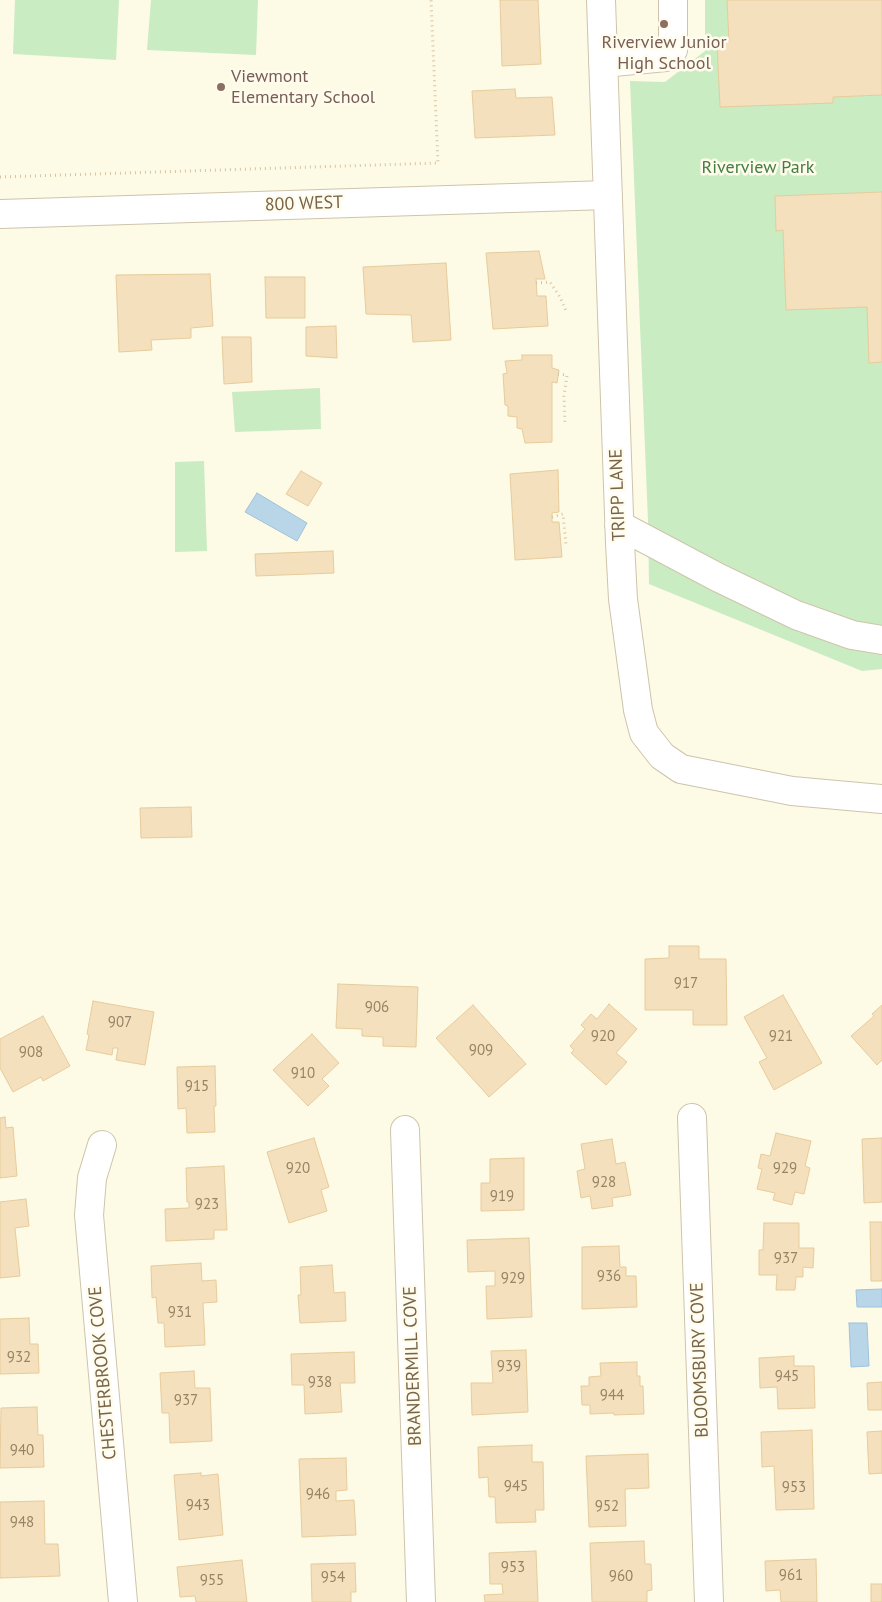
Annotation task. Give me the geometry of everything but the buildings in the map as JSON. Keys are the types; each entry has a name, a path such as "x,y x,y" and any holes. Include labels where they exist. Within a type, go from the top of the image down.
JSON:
{"street":[{"name":"TRIPP LANE","path":"601,0 623,599 638,710 644,733 662,756 681,769 792,791 882,799"},
{"path":"603,63 666,57 674,50 673,0"},
{"name":"800 WEST","path":"0,214 608,195"},
{"path":"619,525 717,577 796,615 852,635 882,640"},
{"name":"BLOOMSBURY COVE","path":"692,1118 709,1602"},
{"name":"BRANDERMILL COVE","path":"405,1130 422,1602"},
{"name":"CHESTERBROOK COVE","path":"102,1145 92,1178 90,1214 123,1602"}],"path":[{"path":"0,177 438,163 432,0"},
{"path":"536,283 550,282 566,311"},
{"path":"558,374 567,375 564,396 565,425"},
{"path":"552,517 563,514 566,545"}],"green space":[{"path":"15,0 119,0 116,60 13,54"},
{"path":"151,0 258,0 256,55 147,50"},
{"name":"Riverview Park","path":"705,0 882,0 882,669 862,671 649,584 630,81 665,82 705,51"},
{"path":"320,388 321,429 235,432 232,392"},
{"path":"204,461 207,551 175,552 175,462"}],"water":[{"path":"257,493 307,523 297,541 245,512"},
{"path":"882,1289 882,1307 857,1307 856,1290"},
{"path":"849,1323 867,1323 869,1366 851,1367"}],"place":[{"name":"Riverview Junior High School","path":"664,24"},
{"name":"Viewmont Elementary School","path":"221,87"}]}
